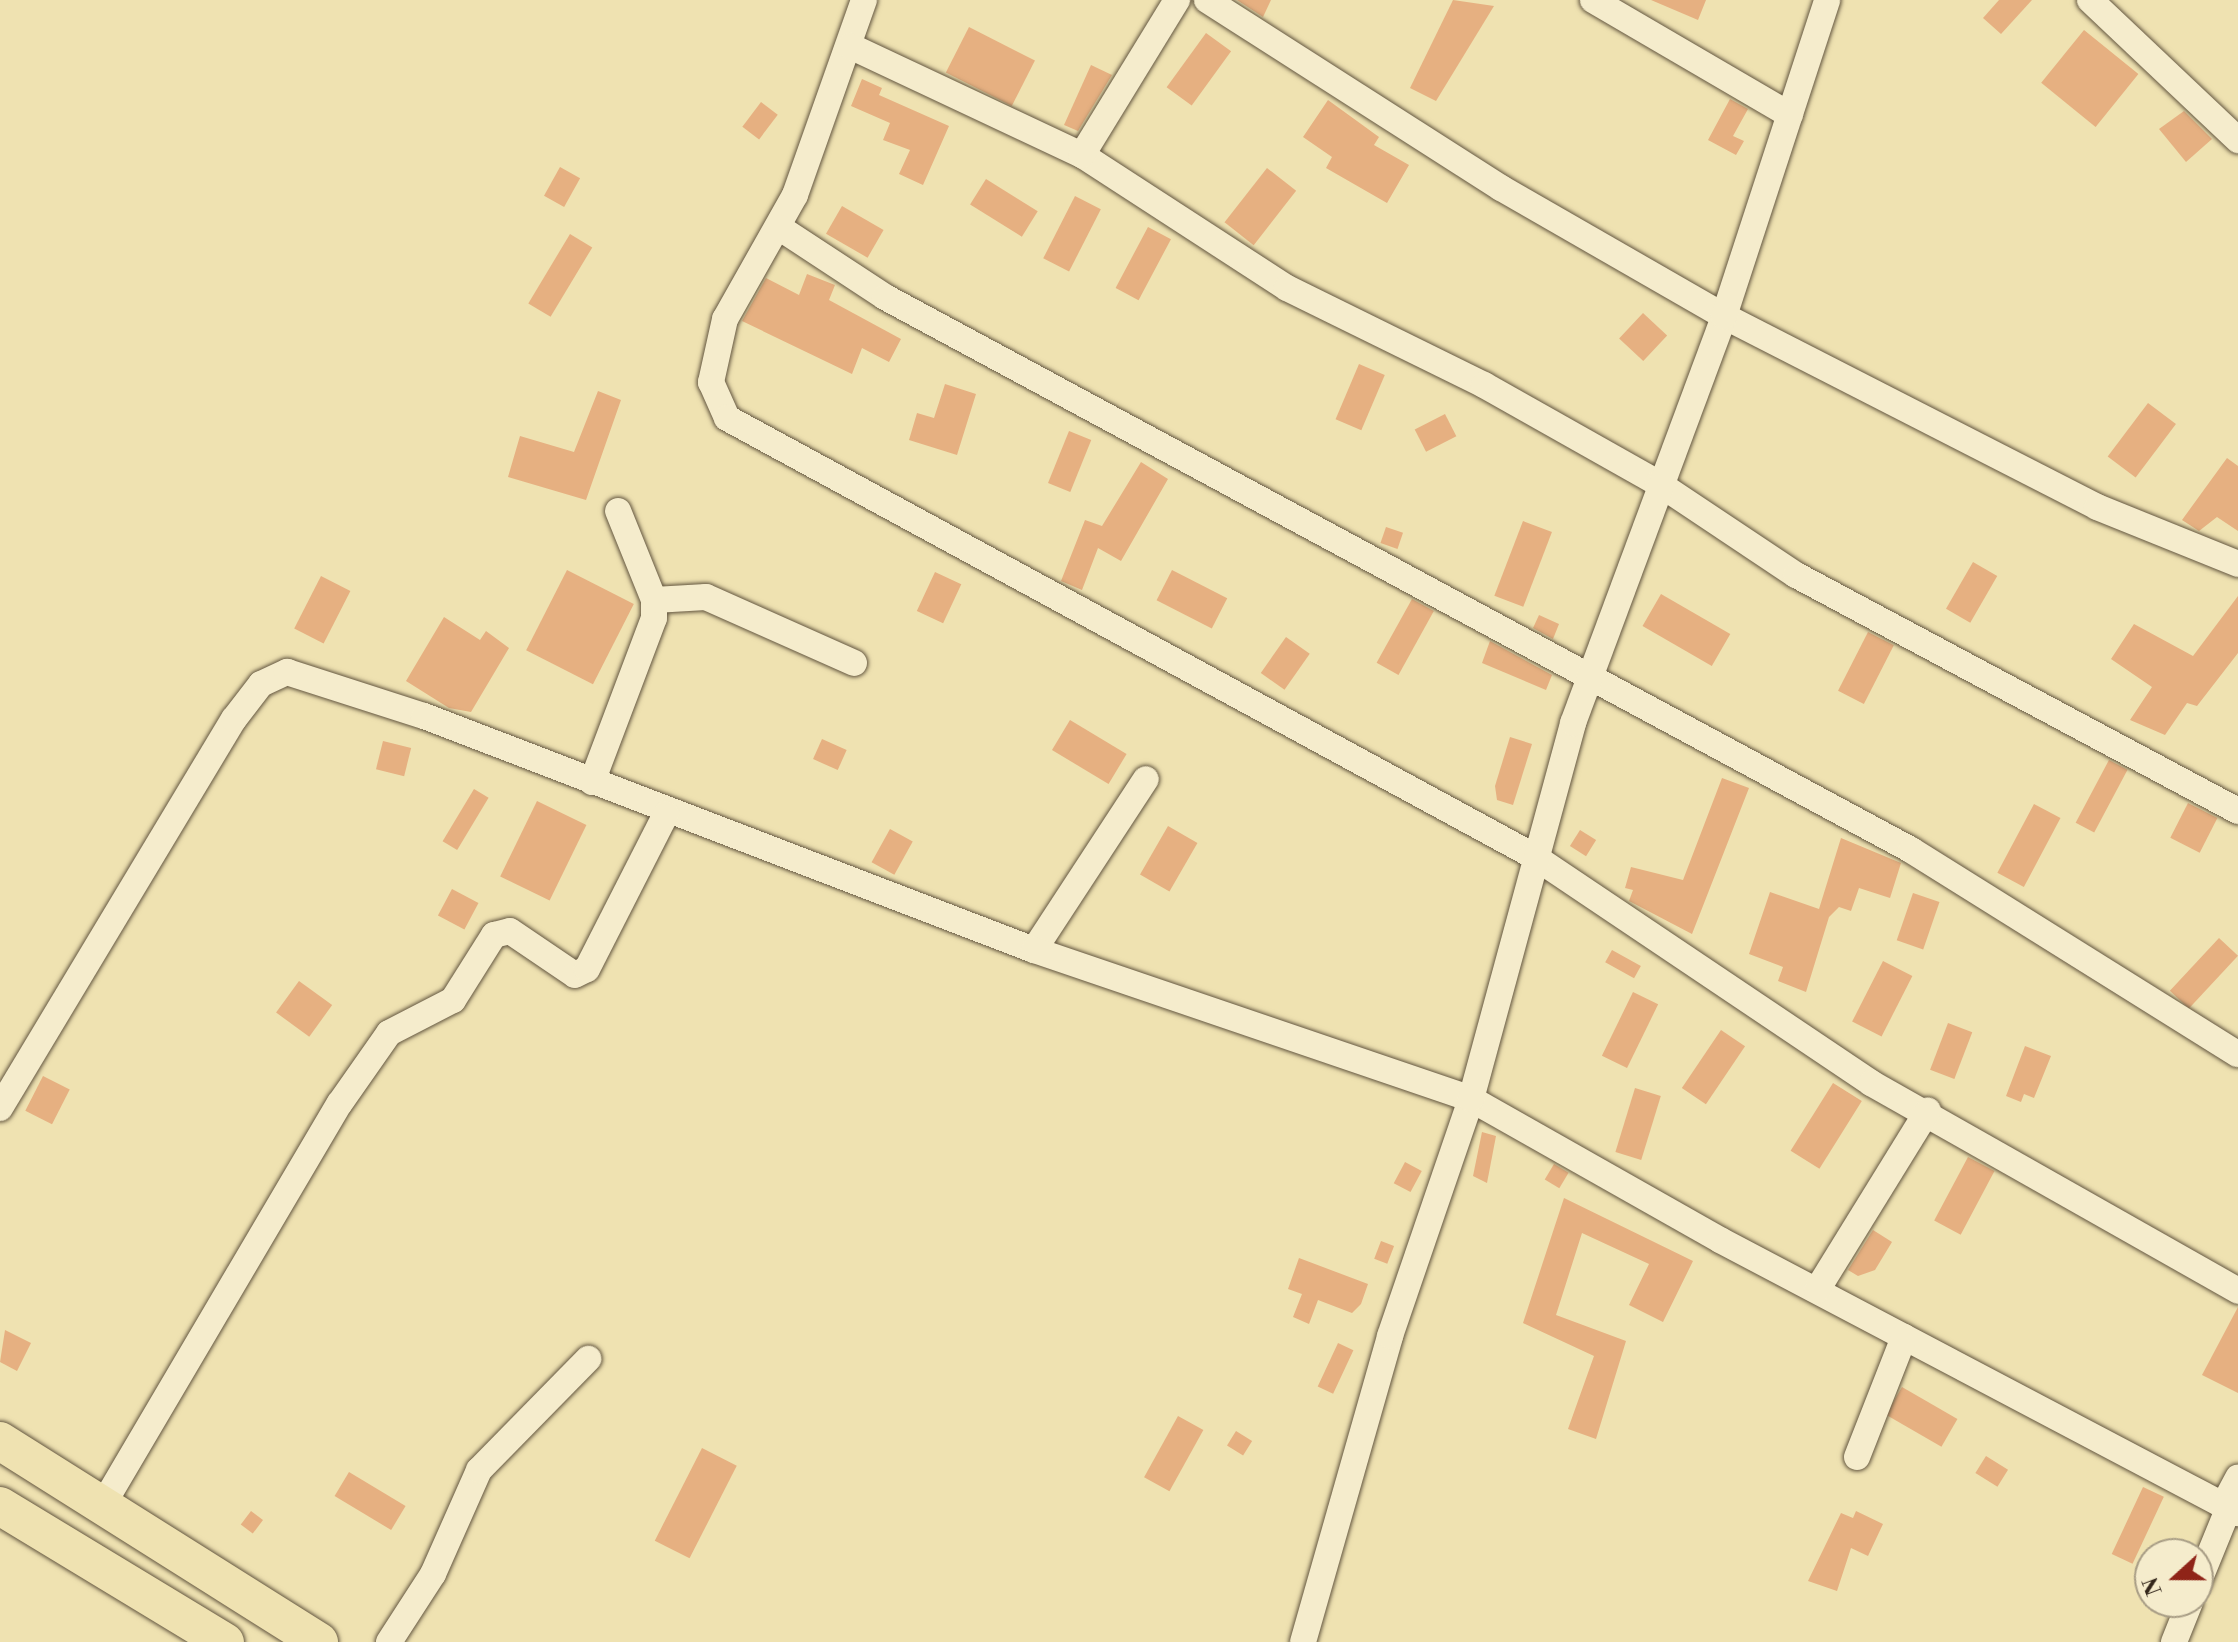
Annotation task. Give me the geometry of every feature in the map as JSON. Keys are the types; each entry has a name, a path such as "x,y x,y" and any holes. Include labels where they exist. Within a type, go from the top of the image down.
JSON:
{"highway":[{"path":"0,1441 302,1638"},
{"path":"0,1506 225,1642"}],"street":[{"path":"864,0 850,46 780,228 725,319 711,382 716,405 740,430 1532,855 1871,1083 1928,1110 2238,1291"},
{"path":"1082,155 1177,0"},
{"path":"1207,0 1501,188 1724,316 2097,507 2238,564"},
{"path":"1593,0 1790,115"},
{"path":"1303,1642 1390,1336 1471,1099 1532,855 1658,483 1724,316 1827,0"},
{"path":"2090,0 2238,140"},
{"path":"850,46 1082,155 1287,288 1658,483 1796,575 2238,811"},
{"path":"780,228 885,297 1911,850 2238,1054"},
{"path":"592,782 654,618 654,600 618,511"},
{"path":"654,600 706,597 854,663"},
{"path":"0,1108 234,719 274,675 287,672 348,690 592,782 666,814 1034,950 1471,1099 1904,1337 2231,1508"},
{"path":"1034,950 1146,779"},
{"path":"101,1508 340,1103 389,1033 453,1000 494,935 510,931 567,971 587,969 666,814"},
{"path":"1817,1290 1928,1110"},
{"path":"1857,1457 1904,1337"},
{"path":"389,1642 433,1574 479,1470 588,1359"},
{"path":"2214,1547 2231,1508 2238,1478"},
{"path":"2174,1642 2184,1618"}],"building":[{"path":"1237,0 1271,0 1263,17"},
{"path":"1453,0 1494,6 1436,101 1410,88"},
{"path":"1651,0 1706,0 1698,20"},
{"path":"1999,0 2032,0 2001,34 1983,18"},
{"path":"969,27 1035,61 1012,106 946,72"},
{"path":"2084,30 2138,74 2096,127 2041,83"},
{"path":"1206,33 1231,51 1192,105 1167,87"},
{"path":"1091,65 1112,75 1078,131 1064,125"},
{"path":"862,79 882,88 879,95 949,126 923,185 899,174 910,150 883,140 890,123 851,106"},
{"path":"1730,99 1748,109 1733,136 1744,141 1736,155 1708,140"},
{"path":"1328,100 1379,137 1374,145 1409,165 1387,203 1326,168 1332,157 1303,137"},
{"path":"761,102 778,115 759,139 742,127"},
{"path":"2184,111 2212,139 2186,162 2159,129"},
{"path":"560,167 580,178 564,207 544,196"},
{"path":"1267,168 1296,191 1254,245 1225,222"},
{"path":"986,179 1038,211 1022,237 970,204"},
{"path":"1075,196 1101,209 1069,272 1043,258"},
{"path":"842,206 884,230 868,258 826,234"},
{"path":"1148,227 1171,239 1139,300 1116,288"},
{"path":"570,234 592,247 551,317 528,303"},
{"path":"807,274 835,285 829,300 901,339 889,362 862,348 852,374 742,321 766,278 799,295"},
{"path":"1643,313 1667,336 1643,361 1619,339"},
{"path":"1359,364 1385,375 1361,430 1336,419"},
{"path":"945,384 976,394 957,455 909,440 917,413 934,418"},
{"path":"598,391 621,400 586,500 508,477 520,436 574,452"},
{"path":"2148,403 2176,424 2136,478 2108,457"},
{"path":"1445,414 1456,436 1426,452 1415,429"},
{"path":"1069,431 1091,440 1070,492 1048,483"},
{"path":"2227,458 2238,466 2238,531 2217,517 2199,531 2182,520"},
{"path":"1141,462 1168,479 1121,561 1098,548 1082,590 1061,581 1085,520 1102,526"},
{"path":"1523,521 1552,532 1523,607 1494,596"},
{"path":"1386,527 1403,533 1397,549 1380,543"},
{"path":"1973,562 1997,576 1970,623 1946,609"},
{"path":"567,570 634,604 593,684 526,650"},
{"path":"1172,570 1227,598 1212,628 1157,600"},
{"path":"935,572 961,584 943,623 917,611"},
{"path":"321,576 350,591 324,644 294,629"},
{"path":"1661,594 1730,634 1712,666 1642,626"},
{"path":"2238,596 2238,653 2197,706 2187,703 2165,735 2130,720 2152,687 2111,659 2134,624 2193,656"},
{"path":"1412,599 1434,611 1398,675 1377,663"},
{"path":"1539,615 1559,624 1553,639 1533,628"},
{"path":"444,617 480,640 486,631 509,648 471,712 449,708 406,681"},
{"path":"1868,632 1894,645 1864,704 1838,691"},
{"path":"1286,637 1310,654 1285,690 1261,673"},
{"path":"1490,641 1552,675 1546,690 1482,663"},
{"path":"1070,720 1127,754 1109,784 1052,750"},
{"path":"1510,737 1532,744 1513,805 1497,800 1495,786"},
{"path":"822,739 847,750 838,770 813,759"},
{"path":"383,741 411,748 404,776 376,769"},
{"path":"2109,760 2128,770 2094,833 2076,823"},
{"path":"1722,778 1749,788 1692,934 1629,901 1633,890 1625,888 1631,867 1683,880"},
{"path":"474,789 489,798 457,850 443,841"},
{"path":"537,801 586,825 550,901 500,876"},
{"path":"2188,803 2217,818 2200,853 2170,838"},
{"path":"2034,804 2060,818 2024,887 1997,873"},
{"path":"1168,826 1197,843 1169,891 1140,874"},
{"path":"890,829 913,842 894,875 872,862"},
{"path":"1580,830 1596,840 1586,856 1570,846"},
{"path":"1841,838 1901,863 1890,898 1859,888 1851,911 1839,907 1829,917 1806,992 1778,981 1783,967 1749,954 1770,892 1819,909"},
{"path":"452,889 478,903 464,930 438,915"},
{"path":"1913,893 1939,902 1923,949 1897,940"},
{"path":"2219,938 2238,956 2189,1008 2170,991"},
{"path":"1612,950 1641,966 1634,978 1605,962"},
{"path":"1883,961 1912,976 1882,1037 1852,1022"},
{"path":"299,981 332,1005 309,1037 276,1013"},
{"path":"1633,992 1658,1004 1627,1068 1602,1056"},
{"path":"1948,1023 1972,1032 1954,1079 1930,1070"},
{"path":"1721,1030 1745,1046 1706,1104 1682,1088"},
{"path":"2025,1046 2051,1056 2034,1098 2024,1094 2021,1102 2006,1096"},
{"path":"43,1076 70,1090 52,1124 25,1111"},
{"path":"1833,1083 1862,1101 1819,1169 1791,1151"},
{"path":"1635,1088 1661,1096 1641,1160 1615,1152"},
{"path":"1482,1132 1496,1136 1487,1183 1473,1176"},
{"path":"1968,1157 1994,1171 1961,1235 1934,1221"},
{"path":"1405,1162 1422,1171 1411,1192 1394,1183"},
{"path":"1554,1164 1569,1173 1559,1188 1545,1179"},
{"path":"1564,1198 1693,1261 1663,1322 1629,1305 1649,1264 1582,1233 1556,1315 1626,1341 1596,1439 1568,1429 1594,1356 1523,1323"},
{"path":"1873,1230 1892,1242 1875,1270 1858,1276 1848,1270"},
{"path":"1381,1241 1394,1246 1387,1264 1374,1259"},
{"path":"1299,1258 1368,1284 1361,1304 1352,1313 1318,1300 1309,1324 1293,1317 1302,1294 1288,1289"},
{"path":"2238,1307 2238,1393 2202,1375"},
{"path":"5,1330 31,1343 17,1371 0,1362"},
{"path":"1338,1343 1353,1350 1333,1394 1318,1387"},
{"path":"1902,1387 1957,1419 1941,1447 1886,1415"},
{"path":"1178,1416 1203,1430 1169,1491 1144,1477"},
{"path":"1236,1431 1252,1441 1243,1455 1227,1445"},
{"path":"702,1448 737,1466 690,1558 655,1541"},
{"path":"1986,1456 2008,1470 1997,1487 1975,1473"},
{"path":"349,1472 406,1506 391,1530 335,1496"},
{"path":"2143,1487 2164,1497 2145,1538 2134,1538 2133,1564 2112,1554"},
{"path":"251,1511 263,1520 253,1534 241,1525"},
{"path":"1856,1511 1883,1524 1868,1556 1851,1548 1837,1591 1808,1581 1841,1513 1853,1518"}]}
